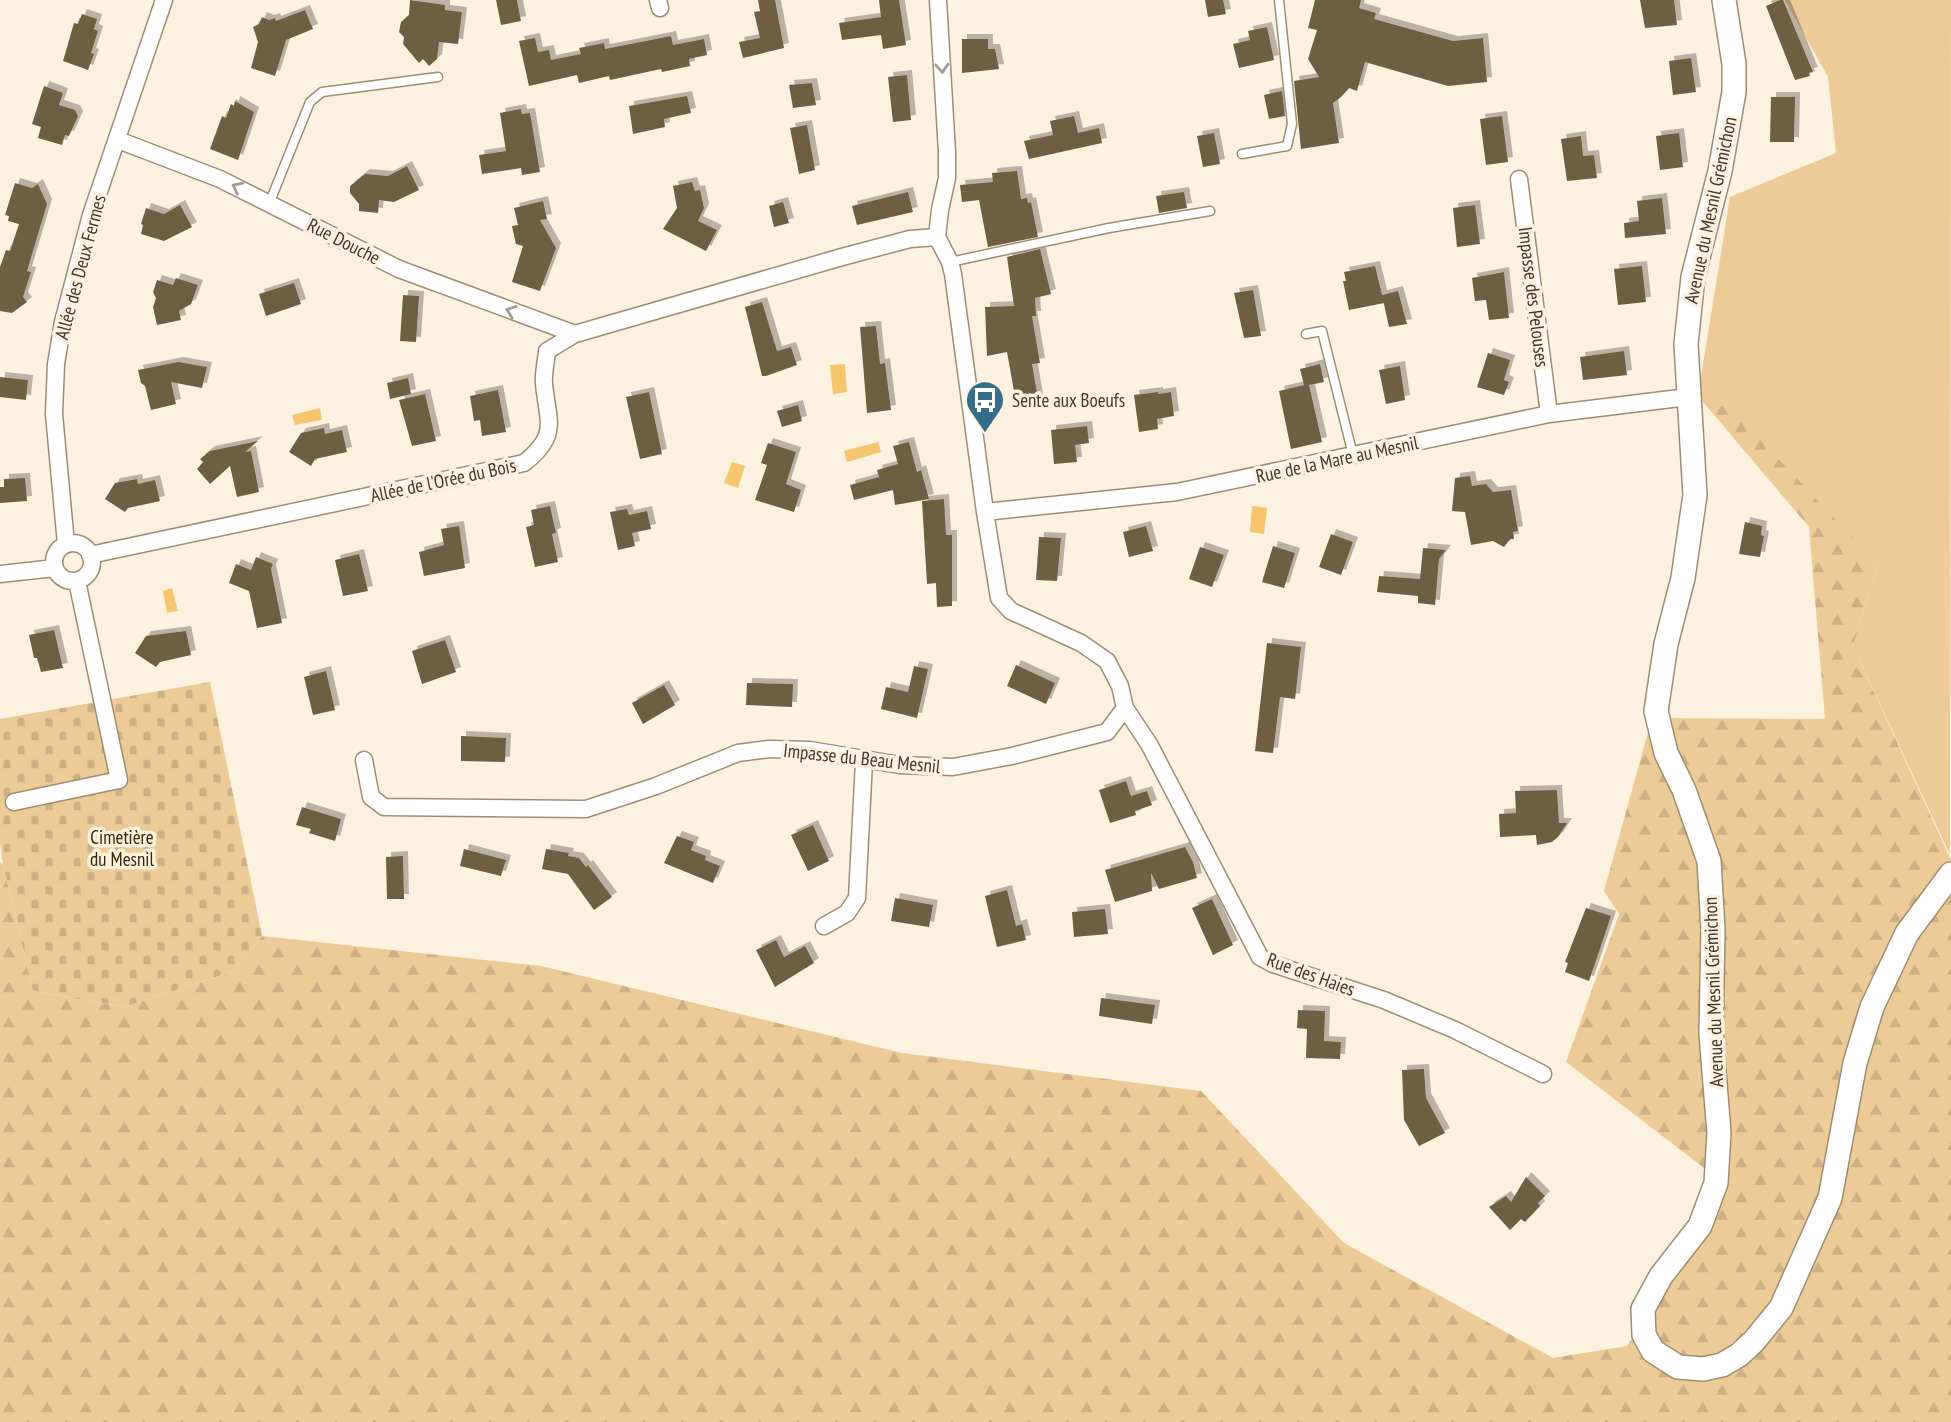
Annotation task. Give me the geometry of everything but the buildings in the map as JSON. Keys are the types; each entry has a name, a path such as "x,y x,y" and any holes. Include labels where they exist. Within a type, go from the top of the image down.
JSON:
{"street":[{"name":"Allée des Deux Fermes","path":"66,544 55,426 56,364 62,322 88,228 164,0"},
{"path":"938,0 947,178 937,237 950,262 999,598 1011,611 1082,643 1107,661 1120,686 1125,708"},
{"name":"Avenue du Mesnil Grémichon","path":"1724,0 1734,64 1734,92 1720,171 1693,277 1686,344 1695,495 1683,578 1665,644 1656,711 1665,753 1684,790 1709,861 1713,929 1711,1034 1719,1133 1717,1183 1700,1226 1661,1276 1643,1309 1644,1335 1653,1351 1678,1367 1703,1369 1722,1365 1739,1355 1754,1341 1780,1308 1829,1198 1855,1063 1872,1007 1906,933 1951,874"},
{"name":"Rue Douche","path":"118,140 220,179 399,269 575,334"},
{"name":"Impasse des Pelouses","path":"1519,179 1549,414"},
{"name":"Allée de l'Orée du Bois","path":"90,555 524,463 538,453 547,438 549,422 543,380 547,351 575,334 842,257 911,239 937,237"},
{"name":"Rue de la Mare au Mesnil","path":"985,512 1177,492 1549,414 1688,397"},
{"path":"66,544 78,544 90,555 92,561 88,573 77,581 66,580 57,573 54,556 66,544"},
{"path":"0,574 55,568"},
{"path":"14,802 119,780 77,581"},
{"name":"Impasse du Beau Mesnil","path":"364,760 371,797 384,807 586,809 738,753 769,749 810,750 864,761 953,767 1012,756 1107,732 1125,708"},
{"name":"Rue des Haies","path":"1125,708 1168,779 1260,957 1273,964 1384,1000 1455,1030 1543,1074"},
{"path":"824,926 847,913 857,898 864,761"}],"lane":[{"path":"1242,154 1287,146 1292,124 1279,0"},
{"path":"269,204 310,102 322,92 438,77"},
{"path":"950,262 1109,228 1210,211"},
{"path":"1306,334 1322,331 1353,455"}],"green space":[{"path":"1785,0 1951,0 1950,855 1853,646 1878,564 1698,396 1730,197 1836,153 1828,77"},
{"path":"1698,396 1732,410 1878,564 1853,646 1951,860 1951,1422 0,1422 0,863 3,864 33,991 124,1007 234,971 262,936 541,966 902,1053 1201,1091 1344,1243 1553,1358 1627,1346 1712,1227 1708,1171 1566,1062 1619,914 1604,891 1652,718 1825,719 1809,527"},
{"name":"Cimetière du Mesnil","path":"210,682 262,936 234,971 124,1007 33,991 0,842 0,719"}],"shaded area":[{"path":"845,364 847,392 833,394 830,365"},
{"path":"320,408 322,420 295,425 292,415"},
{"path":"878,442 881,452 847,462 844,451"},
{"path":"732,462 745,466 738,488 724,483"},
{"path":"1252,506 1267,508 1264,534 1250,532"},
{"path":"172,588 178,611 167,613 163,591"}],"place":[{"name":"Sente aux Boeufs","path":"985,434"}]}
